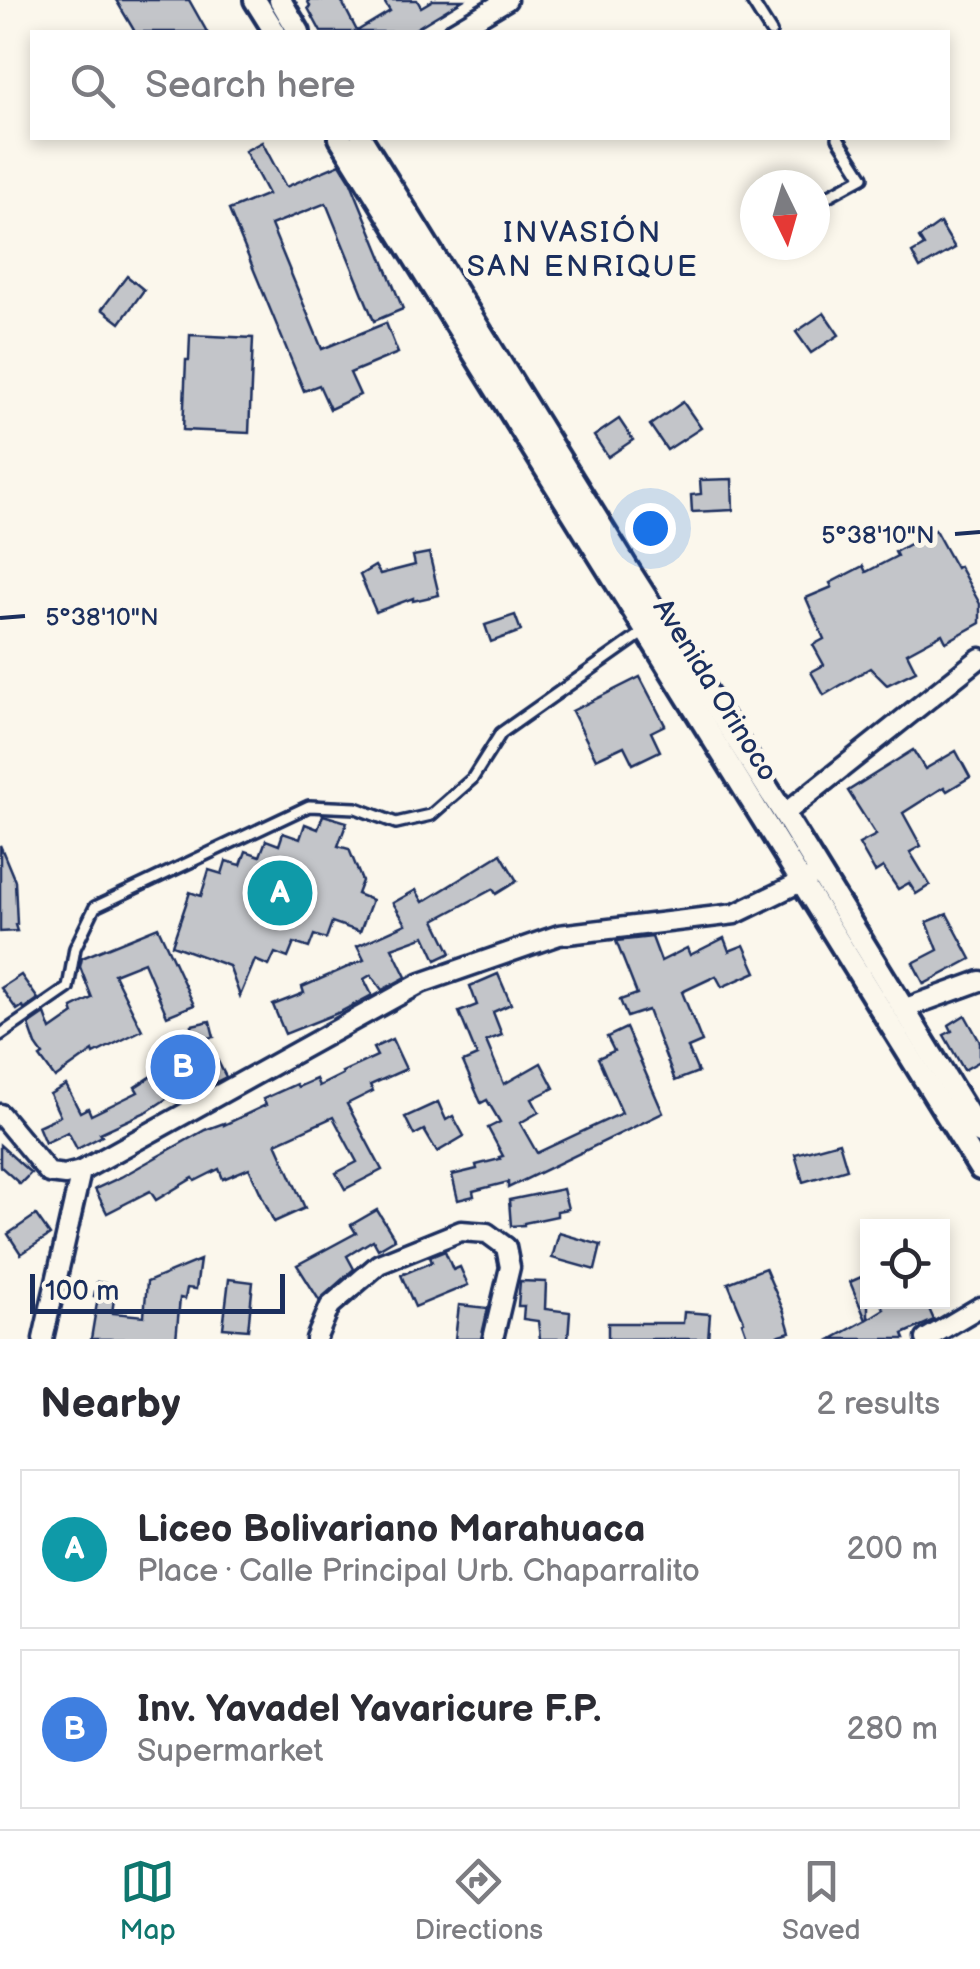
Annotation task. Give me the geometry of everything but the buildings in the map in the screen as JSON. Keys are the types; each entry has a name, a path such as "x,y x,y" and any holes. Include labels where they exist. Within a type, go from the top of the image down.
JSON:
{"street":[{"path":"255,0 274,30"},
{"path":"280,0 297,30"},
{"path":"456,30 507,0"},
{"name":"Avenida Orinoco","path":"341,140 646,631 903,1009 980,1133"},
{"name":"Avenida Orinoco","path":"362,140 784,814 811,877 980,1169"},
{"path":"784,814 980,658"},
{"path":"0,1114 49,1174 81,1171 421,983 559,935 735,914 811,877"},
{"path":"903,1009 980,980"},
{"path":"43,1339 81,1171"},
{"path":"316,1339 330,1306 378,1264 461,1231 487,1233 506,1247 510,1267 494,1339"},
{"path":"926,1339 980,1307"}],"lane":[{"path":"751,0 771,30"},
{"path":"830,195 863,177 839,140"},
{"path":"0,1035 68,988 75,948 94,907 310,806 356,808 396,823 432,815 472,779 500,733 646,631"}],"place":[{"name":"Liceo Bolivariano Marahuaca","path":"280,893"},
{"name":"Inv. Yavadel Yavaricure F.P.","path":"183,1067"}],"district":[{"name":"INVASIÓN SAN ENRIQUE","path":"583,250"}]}
